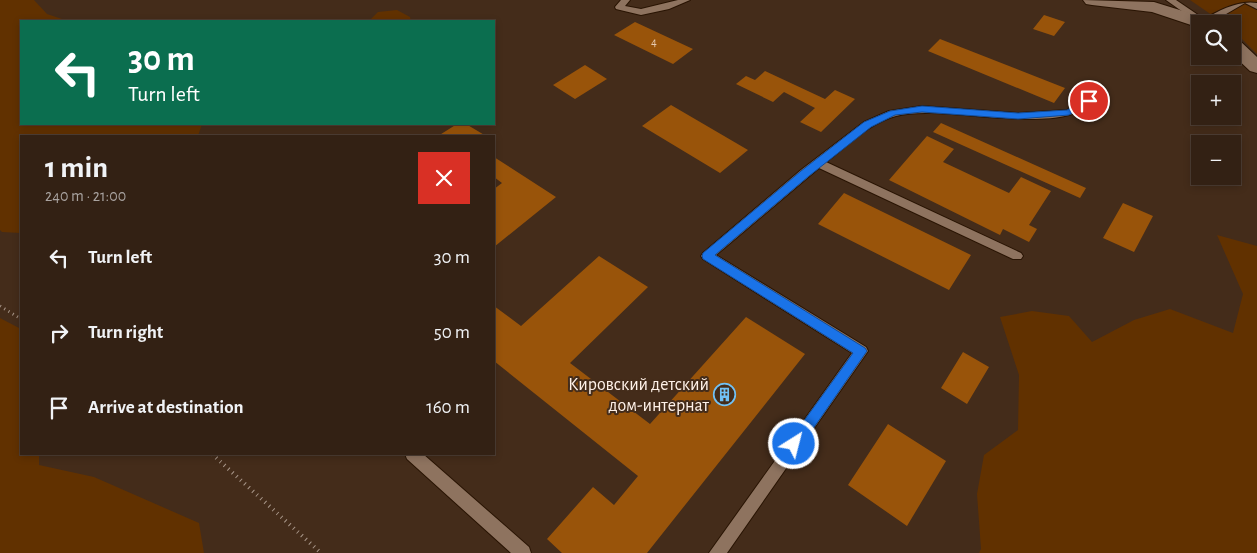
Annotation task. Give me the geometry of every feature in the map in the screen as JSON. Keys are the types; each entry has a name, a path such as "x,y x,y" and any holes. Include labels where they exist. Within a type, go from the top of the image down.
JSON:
{"street":[{"path":"1092,0 1154,7 1191,19"},
{"path":"1241,52 1257,67"}],"lane":[{"path":"626,0 619,6 642,12 686,0"},
{"path":"1170,0 1193,15"},
{"path":"1219,15 1245,0 1257,6"},
{"path":"717,553 861,351 707,256 818,163 868,124 894,113 922,109 1018,116 1069,112 1089,101 1094,84"},
{"path":"818,163 1017,256"},
{"path":"413,455 523,553"}],"path":[{"path":"0,306 20,318"},
{"path":"213,455 321,553"}],"shaded area":[{"path":"0,0 34,0 47,14 65,20 20,20 20,125 202,125 198,135 20,135 20,233 2,232 0,230"},
{"path":"1190,0 1257,0 1257,54 1241,38 1241,15 1212,15"},
{"path":"397,10 410,17 411,20 370,20 378,12"},
{"path":"1217,235 1257,246 1257,553 979,553 981,549 977,494 984,455 1018,430 1019,375 1000,317 1032,311 1069,316 1092,342 1134,320 1170,309 1233,333 1243,294"},
{"path":"0,318 20,328 20,455 39,455 39,465 94,477 199,523 204,553 0,553"}],"building":[{"path":"1044,15 1065,22 1054,36 1033,29"},
{"path":"635,22 693,49 673,64 614,35"},
{"path":"940,39 1065,88 1054,103 928,51"},
{"path":"585,65 607,79 575,99 553,85"},
{"path":"765,71 825,99 835,90 855,99 821,132 800,122 815,108 784,92 773,102 736,84 746,76 755,80"},
{"path":"671,105 748,150 720,173 642,126"},
{"path":"941,123 1086,188 1080,198 933,132"},
{"path":"455,125 468,125 484,135 440,135"},
{"path":"927,136 954,149 943,162 1009,193 1021,177 1051,191 1029,225 1037,229 1029,242 1003,229 1000,235 889,180"},
{"path":"495,158 556,197 495,246 495,188 502,183 495,178"},
{"path":"844,193 971,255 949,290 818,224"},
{"path":"1123,203 1153,216 1134,252 1103,238"},
{"name":"Кировский детский дом-интернат","path":"599,256 648,287 570,363 650,424 746,317 805,354 647,553 562,553 547,539 593,487 614,505 638,476 495,362 495,307 521,326"},
{"path":"963,352 989,367 967,404 941,388"},
{"path":"888,424 946,461 907,526 848,485"}],"place":[{"name":"Кировский детский дом-интернат","path":"725,394"}],"route":[{"path":"794,444 861,351 707,256 805,173 868,124 894,113 922,109 1018,116 1069,112 1089,101"}]}
